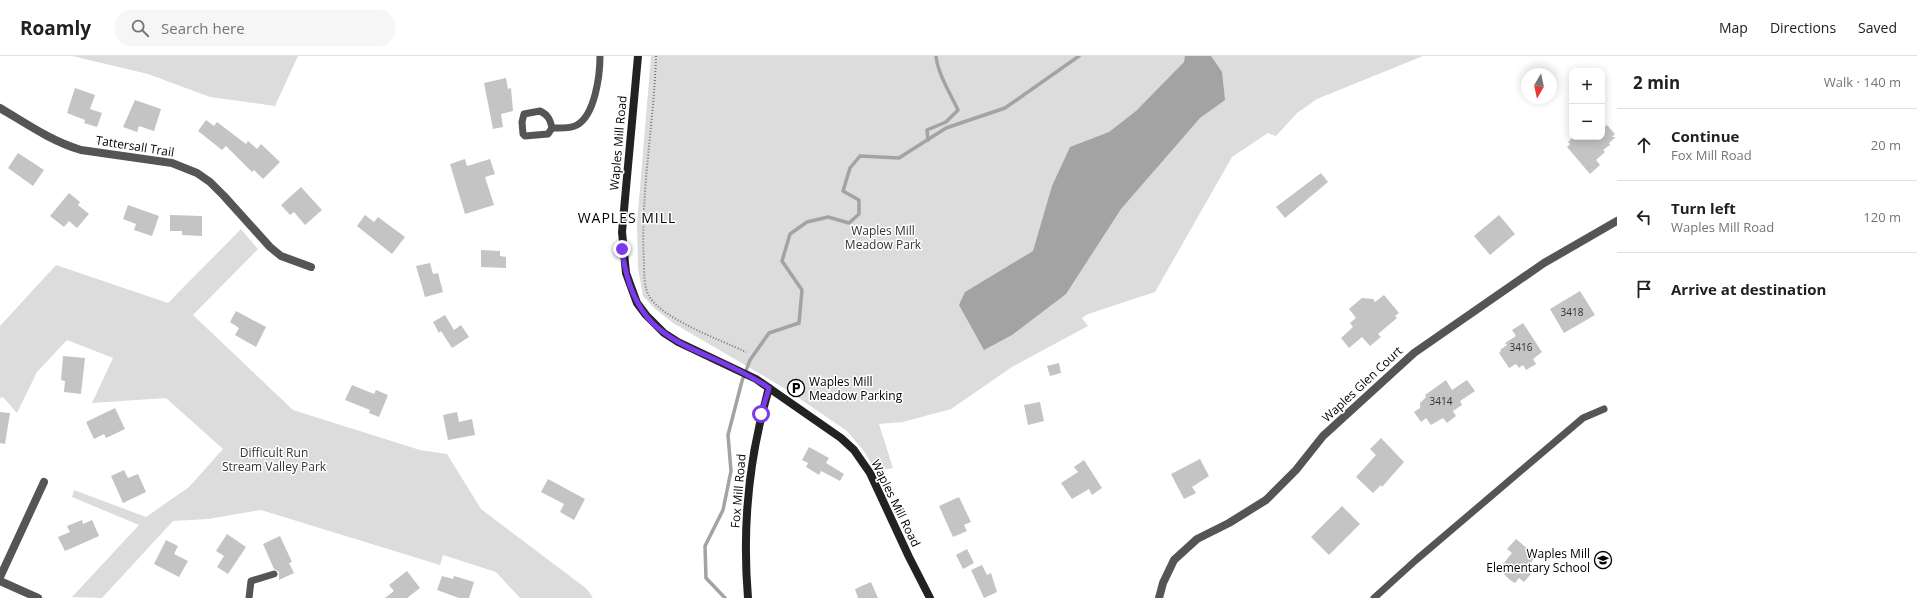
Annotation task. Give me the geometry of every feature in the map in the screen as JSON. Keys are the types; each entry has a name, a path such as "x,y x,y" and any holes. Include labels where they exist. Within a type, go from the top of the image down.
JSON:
{"main road":[{"name":"Waples Mill Road","path":"638,56 622,232 624,261 630,285 637,303 646,316 664,333 678,342 756,379 841,438 864,462 930,598"},
{"name":"Fox Mill Road","path":"748,598 746,538 750,474 758,427 769,388"}],"street":[{"name":"Tattersall Trail","path":"0,108 44,136 68,146 81,150 172,163 197,173 210,182 280,256 311,267"},
{"name":"Waples Glen Court","path":"1159,598 1163,583 1174,560 1197,539 1229,523 1266,500 1296,470 1323,436 1414,353 1544,264 1617,221"},
{"path":"0,577 44,482"},
{"path":"0,581 38,598"}],"lane":[{"path":"552,128 569,128 577,125 589,111 594,98 599,76 600,56"},
{"path":"540,111 550,120 552,128 548,134 525,136 522,130 524,114 540,111"},
{"path":"1374,598 1420,556 1583,418 1604,409"},
{"path":"249,598 251,581 274,574"}],"path":[{"path":"656,56 643,242 645,280 649,296 664,311 687,325 746,352"}],"green space":[{"path":"72,56 298,56 275,106 210,97 148,74"},
{"name":"Waples Mill Meadow Park","path":"651,56 1423,56 1317,99 1297,113 1276,136 1268,133 1232,157 1155,292 1088,314 1082,318 1088,326 1012,367 951,409 903,422 879,424 893,468 876,471 863,450 847,431 784,388 673,323 654,308 643,296 638,268 637,224"},
{"name":"Difficult Run Stream Valley Park","path":"241,229 258,249 193,315 293,410 420,450 447,454 481,509 587,589 593,598 520,598 496,572 443,555 440,565 261,510 208,519 173,521 102,598 72,597 139,525 72,497 74,490 146,517 189,487 223,449 166,398 92,403 113,358 67,340 37,372 17,413 3,397 0,398 0,326 56,265 168,303"}],"shaded area":[{"path":"1185,56 1211,56 1222,72 1225,100 1200,118 1121,209 1066,294 1012,335 984,350 959,305 965,292 1033,251 1052,186 1070,147 1109,132 1136,111 1184,62"}],"building":[{"path":"506,78 508,89 511,88 513,111 501,114 503,127 493,129 484,83"},
{"path":"75,88 95,95 90,109 102,113 97,127 84,123 85,120 67,113"},
{"path":"135,100 161,109 154,131 139,126 137,132 123,127"},
{"path":"206,120 214,126 217,122 246,144 248,141 257,149 261,144 280,162 263,179 254,170 252,172 226,146 222,150 198,131"},
{"path":"1607,125 1615,134 1612,137 1616,137 1609,143 1610,145 1603,150 1605,152 1596,160 1600,165 1590,174 1567,147 1570,144 1568,142 1570,140 1605,140 1605,127"},
{"path":"18,153 44,170 33,186 8,168"},
{"path":"465,159 467,166 490,159 495,174 485,177 494,205 465,214 450,164"},
{"path":"1321,173 1328,182 1285,218 1276,207"},
{"path":"301,187 322,210 305,225 294,212 290,215 281,205"},
{"path":"69,193 80,202 78,205 89,214 77,228 69,221 64,227 50,216"},
{"path":"128,205 159,216 152,236 134,230 136,224 123,219"},
{"path":"170,215 202,216 202,236 182,235 182,231 170,231"},
{"path":"365,215 374,222 378,217 405,237 392,254 357,226"},
{"path":"1499,215 1515,234 1490,255 1474,236"},
{"path":"481,250 500,251 500,256 506,257 506,268 481,267"},
{"path":"430,263 433,274 438,273 443,292 425,297 416,266"},
{"path":"1580,291 1595,315 1564,333 1550,309"},
{"path":"1384,295 1399,313 1395,316 1397,318 1378,334 1381,337 1370,346 1362,337 1349,348 1341,338 1353,327 1350,323 1356,318 1349,309 1362,298 1373,299 1375,302"},
{"path":"236,311 266,327 256,347 235,335 239,328 230,322"},
{"path":"445,315 454,330 461,325 469,337 452,348 441,331 439,333 433,322"},
{"path":"1523,323 1542,352 1533,359 1536,364 1526,370 1523,365 1519,368 1516,364 1509,368 1499,353 1501,351 1500,350 1507,345 1505,343 1516,336 1512,330"},
{"path":"63,356 85,358 81,394 64,392 65,381 61,380"},
{"path":"1059,363 1061,373 1050,376 1047,366"},
{"path":"1446,380 1452,390 1467,380 1475,391 1460,401 1462,405 1453,411 1456,416 1447,423 1443,418 1431,425 1426,418 1421,422 1414,412 1420,408 1420,403 1426,397 1425,395"},
{"path":"352,385 374,394 376,390 388,395 379,417 369,413 370,410 345,400"},
{"path":"1040,402 1044,421 1028,425 1024,405"},
{"path":"115,408 125,429 106,438 104,434 94,439 86,422"},
{"path":"0,412 10,413 5,444 0,443"},
{"path":"457,412 459,422 472,419 475,435 448,440 443,415"},
{"path":"1381,438 1404,462 1382,487 1381,485 1373,493 1356,477 1376,455 1370,449"},
{"path":"809,447 829,458 826,463 844,474 840,481 821,471 819,475 806,467 808,463 802,460"},
{"path":"1200,459 1209,476 1192,487 1196,493 1184,499 1171,474"},
{"path":"1084,460 1102,488 1092,495 1089,489 1072,499 1061,483 1078,472 1074,467"},
{"path":"124,470 128,478 138,474 146,492 123,503 111,476"},
{"path":"548,479 585,499 574,520 560,512 564,504 541,492"},
{"path":"959,497 971,522 964,525 967,531 953,537 939,506"},
{"path":"1342,506 1360,524 1329,555 1311,537"},
{"path":"82,520 83,524 92,520 99,536 65,551 58,537 70,532 67,526"},
{"path":"227,534 246,547 228,574 217,567 224,556 216,551"},
{"path":"280,536 292,562 289,563 294,573 279,580 279,572 274,569 263,544"},
{"path":"1516,539 1536,556 1525,570 1531,574 1524,582 1519,578 1515,583 1499,569 1512,553 1507,549"},
{"path":"166,540 178,546 174,554 188,561 179,577 154,564"},
{"path":"967,549 974,563 963,569 956,555"},
{"path":"982,565 987,575 991,573 997,592 984,598 971,570"},
{"path":"407,571 420,588 407,598 385,598 394,591 389,585"},
{"path":"442,576 453,579 454,576 474,582 469,598 459,598 437,590"},
{"path":"871,582 878,598 858,598 855,589"}],"waterway":[{"path":"928,140 927,130 946,122 958,110 939,69 936,56"},
{"path":"725,598 706,578 705,546 723,510 731,471 728,435 742,381 750,360 769,333 799,323 802,290 782,261 790,234 807,222 828,217 849,223 859,214 859,200 843,191 850,168 860,156 899,158 946,128 1005,108 1079,56"}],"place":[{"name":"Waples Mill Meadow Parking","path":"796,388"},
{"name":"Waples Mill Elementary School","path":"1603,560"}],"district":[{"name":"WAPLES MILL","path":"627,217"}],"route":[{"path":"622,249 626,273 630,285 637,303 646,316 659,329 678,342 735,368 769,388 761,414"}]}
